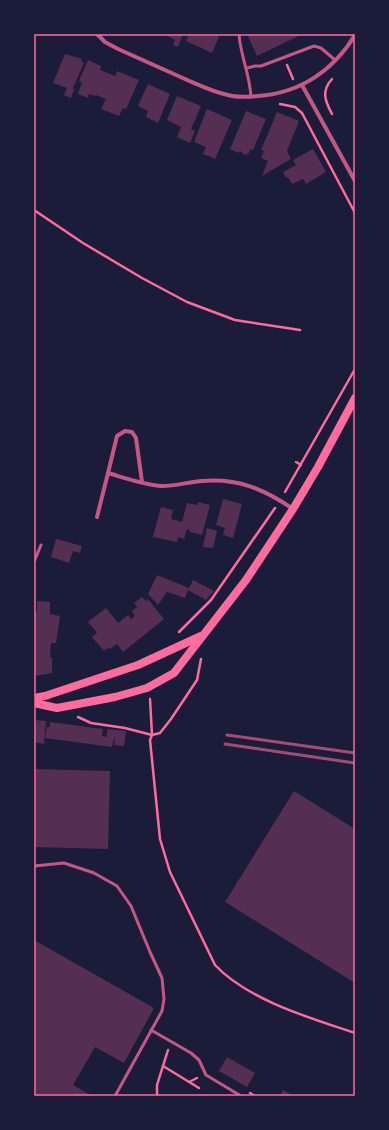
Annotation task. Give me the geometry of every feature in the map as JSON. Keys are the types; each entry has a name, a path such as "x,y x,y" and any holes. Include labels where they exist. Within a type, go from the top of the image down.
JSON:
{"main road":[{"path":"34,703 57,708 115,697 147,688 174,673 246,580 293,509 355,398"},
{"path":"34,698 45,696 138,665 204,634"}],"street":[{"path":"97,34 105,42 118,49 213,91 234,96 251,97 279,94 302,85 318,75 335,60 344,51 355,35"},
{"path":"302,85 354,178"},
{"path":"97,517 117,436 126,431 132,432 136,438 142,482"},
{"path":"108,473 162,486 211,480 233,481 258,488 293,509"}],"lane":[{"path":"239,34 247,68 251,97"},
{"path":"247,68 261,66 314,46 321,48 335,60"},
{"path":"34,562 40,545"},
{"path":"34,866 64,863 94,872 117,886 131,906 162,978 164,999 162,1011 115,1096"},
{"path":"151,1030 196,1057 208,1076 241,1096"}],"path":[{"path":"288,81 299,75"},
{"path":"333,116 324,94 326,86 335,76"},
{"path":"275,105 286,104 295,107 302,113 355,213"},
{"path":"34,210 83,243 187,302 235,320 300,330"},
{"path":"286,491 355,369"},
{"path":"296,462 301,465"},
{"path":"176,634 211,600 274,508"},
{"path":"62,707 79,718 91,723 125,728 152,735 160,733 197,680 201,657"},
{"path":"149,696 151,704 151,755 160,839 170,872 215,965 225,975 250,990 293,1012 355,1033"},
{"path":"157,1096 157,1085 168,1054 168,1040"},
{"path":"163,1066 199,1088"}],"building":[{"path":"164,34 183,34 178,47 173,45 175,40"},
{"path":"189,34 220,34 212,53 186,41"},
{"path":"247,34 303,34 257,56"},
{"path":"65,54 82,59 81,61 84,63 73,88 71,98 64,95 67,88 53,83"},
{"path":"88,60 101,66 100,70 115,76 117,71 139,80 126,109 123,108 119,116 101,109 106,99 89,94 88,98 78,94 82,82 79,81"},
{"path":"148,84 170,94 158,123 146,117 148,111 138,106"},
{"path":"177,96 201,106 191,129 195,131 190,143 177,137 181,127 167,120"},
{"path":"207,109 232,120 215,159 203,154 206,147 194,142"},
{"path":"246,111 266,119 253,150 250,149 249,153 245,155 240,150 239,153 230,149"},
{"path":"277,112 299,121 287,151 291,159 262,176 268,161 261,158 264,151 261,150"},
{"path":"313,149 326,172 306,184 303,179 292,184 283,172 296,165 293,160"},
{"path":"223,499 242,504 233,538 223,535 225,528 216,525"},
{"path":"198,502 210,505 202,535 190,532 190,530 187,529 184,539 178,537 177,542 153,537 161,507 173,510 171,519 182,522 187,503 197,505"},
{"path":"207,528 217,531 213,548 203,547"},
{"path":"56,539 82,546 80,553 73,551 69,563 51,557"},
{"path":"157,575 189,588 193,580 214,591 206,600 188,590 185,598 167,592 158,605 148,594"},
{"path":"142,597 146,601 148,599 164,619 123,652 117,644 104,651 92,637 97,633 88,622 106,608 118,623 128,615 131,619 135,616 132,611 137,607 134,603"},
{"path":"37,601 50,602 50,614 60,616 56,643 51,643 50,658 52,657 52,673 34,676 34,611 37,611"},
{"path":"34,720 46,721 44,744 34,742"},
{"path":"50,722 103,729 102,736 106,737 108,729 126,731 124,746 114,745 115,738 112,747 45,738 47,727 50,727"},
{"path":"34,769 110,771 108,849 34,847"},
{"path":"294,791 355,829 355,983 225,902"},
{"path":"34,940 154,1008 124,1063 95,1047 73,1085 92,1096 34,1096"},
{"path":"227,1057 255,1073 247,1087 219,1071"},
{"path":"283,1090 294,1096 280,1096"}],"railway":[{"path":"227,735 355,753"},
{"path":"225,744 355,763"}]}
